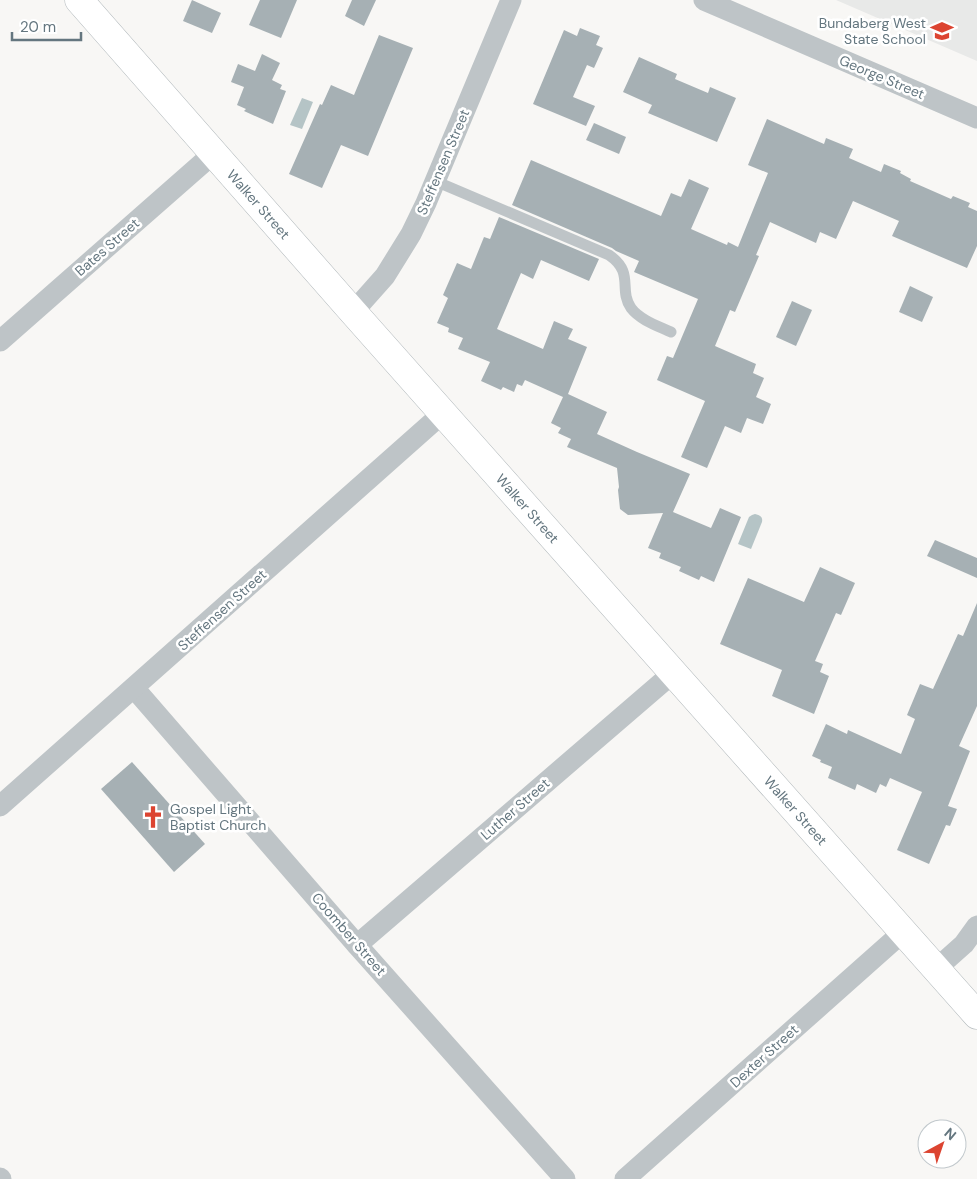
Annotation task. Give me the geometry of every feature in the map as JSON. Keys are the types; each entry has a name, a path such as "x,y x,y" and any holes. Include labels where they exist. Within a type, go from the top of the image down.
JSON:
{"main road":[{"name":"Walker Street","path":"79,0 353,312 977,1015"}],"street":[{"name":"Steffensen Street","path":"353,312 385,276 411,234 511,0"},
{"name":"George Street","path":"704,0 977,118"},
{"name":"Bates Street","path":"0,341 214,153"},
{"name":"Steffensen Street","path":"0,806 443,412"},
{"name":"Luther Street","path":"358,945 673,673"},
{"name":"Coomber Street","path":"134,688 565,1179"},
{"path":"936,968 964,944 977,926"},
{"name":"Dexter Street","path":"625,1179 903,932"}],"lane":[{"path":"435,180 609,255 621,266 624,273 628,302 632,309 646,320 671,332"}],"shaded area":[{"name":"Bundaberg West State School","path":"836,0 977,0 977,61"},
{"path":"302,98 313,102 302,129 290,125"},
{"path":"755,514 761,516 762,522 751,549 738,544 749,517"}],"building":[{"path":"192,0 221,13 212,33 183,21"},
{"path":"260,0 297,0 281,38 249,25"},
{"path":"352,0 376,0 364,26 345,16"},
{"path":"580,28 600,36 596,45 603,48 594,68 587,65 573,97 595,106 586,126 533,104 564,30 577,36"},
{"path":"379,35 413,48 368,156 341,145 322,188 289,174 320,104 322,105 331,85 354,95"},
{"path":"262,54 280,63 272,80 282,85 280,89 286,91 273,124 244,111 246,109 237,105 244,87 231,82 238,64 255,71"},
{"path":"639,57 677,74 675,79 708,93 710,87 736,98 717,142 648,113 652,105 623,92"},
{"path":"767,119 824,144 826,138 853,149 849,158 881,172 884,164 901,171 900,173 911,179 910,181 951,199 953,196 970,203 968,207 977,211 977,246 967,268 892,236 899,221 853,201 836,239 820,232 816,243 770,222 756,255 759,256 735,312 730,310 715,346 756,364 753,373 764,378 756,397 771,404 763,424 747,418 741,433 725,426 707,468 681,457 705,401 657,380 667,356 673,358 698,299 634,272 639,261 512,205 531,160 661,216 671,193 681,197 689,179 709,188 691,229 727,245 728,242 738,247 768,173 748,165"},
{"path":"594,123 626,137 619,154 586,140"},
{"path":"499,217 599,259 589,281 541,260 533,279 521,273 497,329 543,349 554,321 573,329 568,339 587,347 568,394 607,412 597,434 690,474 673,512 711,528 720,508 741,517 714,582 701,576 699,580 679,571 681,567 659,558 661,553 648,548 663,513 628,515 620,509 617,468 567,447 571,439 558,433 561,428 551,423 563,397 525,380 522,386 517,384 514,392 503,387 501,390 481,381 490,362 458,349 463,338 448,332 449,328 437,323 448,298 443,295 457,263 471,269 484,237 490,239"},
{"path":"910,286 933,297 922,322 899,312"},
{"path":"792,301 812,310 796,346 776,337"},
{"path":"935,540 977,558 977,578 927,556"},
{"path":"820,567 855,583 841,615 836,613 815,661 823,664 820,672 829,676 814,714 772,696 782,670 720,644 748,578 804,602"},
{"path":"977,603 977,706 959,746 970,751 948,806 957,809 950,826 946,825 929,864 897,850 922,792 890,778 886,787 880,784 876,793 857,784 855,790 828,778 832,767 812,756 826,724 847,734 848,730 901,754 915,719 907,715 920,684 933,689 958,634 963,636"},
{"name":"Gospel Light Baptist Church","path":"132,762 205,844 174,872 101,789"}],"place":[{"name":"Bundaberg West State School","path":"942,31"},
{"name":"Gospel Light Baptist Church","path":"153,817"}]}
